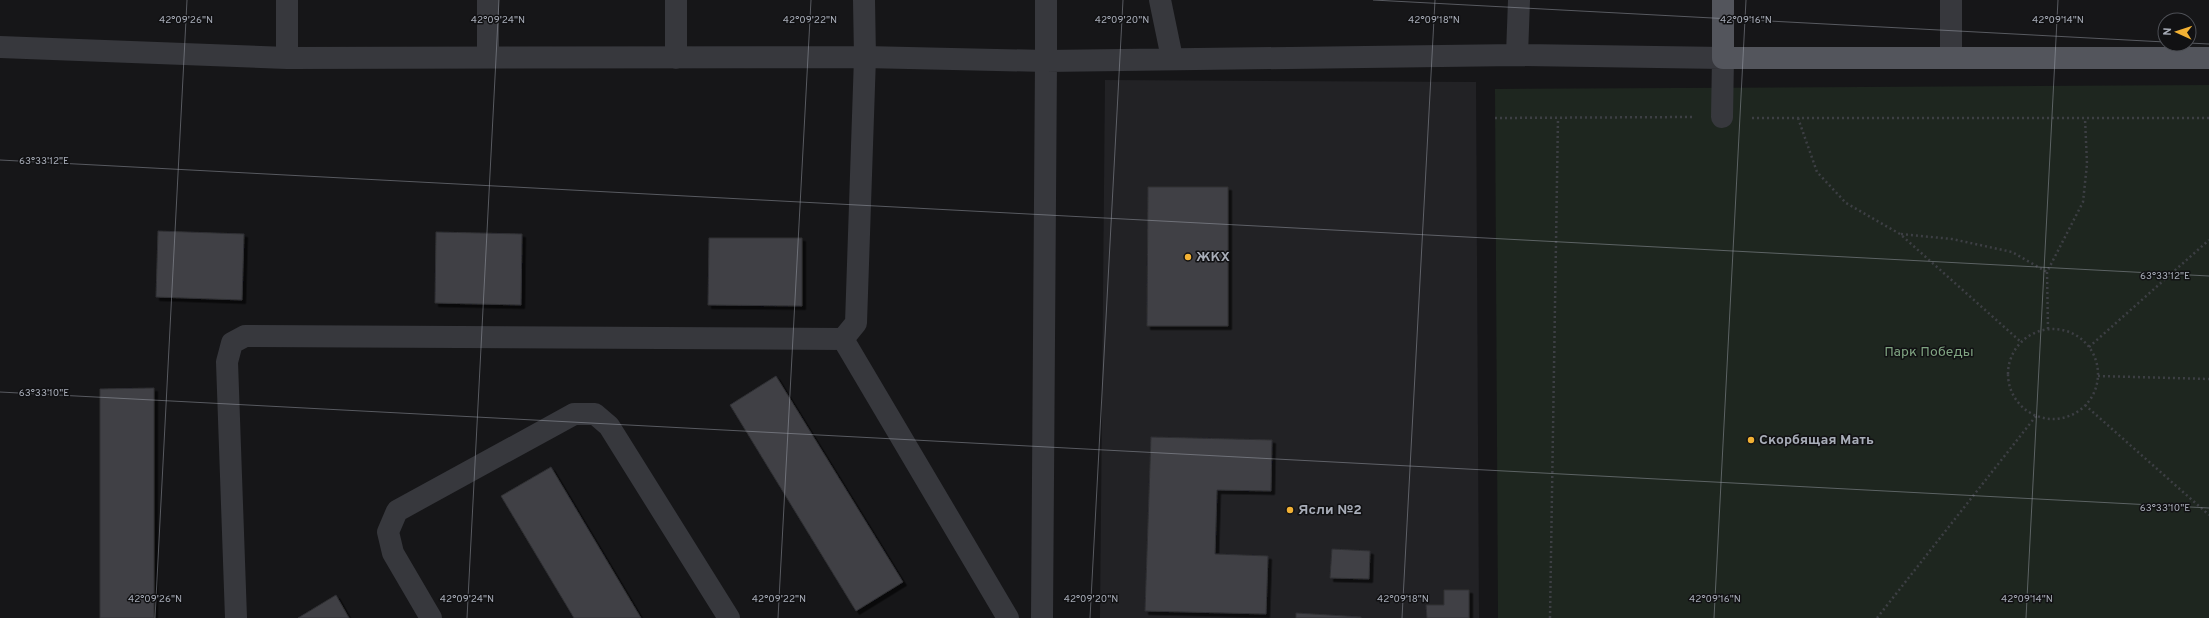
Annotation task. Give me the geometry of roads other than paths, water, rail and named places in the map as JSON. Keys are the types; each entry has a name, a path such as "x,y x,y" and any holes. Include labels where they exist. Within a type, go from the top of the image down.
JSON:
{"main road":[{"path":"1723,0 1723,58 2209,58"}],"street":[{"path":"287,0 287,58"},
{"path":"488,0 488,57"},
{"path":"676,0 676,58"},
{"path":"843,339 856,323 865,57 864,0"},
{"path":"1037,617 1046,0"},
{"path":"1160,0 1172,58"},
{"path":"1517,55 1519,0"},
{"path":"1951,0 1951,58"},
{"path":"0,47 287,58 865,57 1046,61 1172,58 1517,55 1723,58 1722,117"},
{"path":"236,618 227,362 232,343 245,336 843,339"},
{"path":"843,339 1008,618"},
{"path":"431,618 393,553 388,532 397,511 574,414 595,414 609,426 729,618"}],"place":[{"name":"ЖКХ","path":"1188,257"},
{"name":"Скорбящая Мать","path":"1751,440"},
{"name":"Ясли №2","path":"1290,510"}],"park label":[{"name":"Парк Победы","path":"1929,352"}]}
